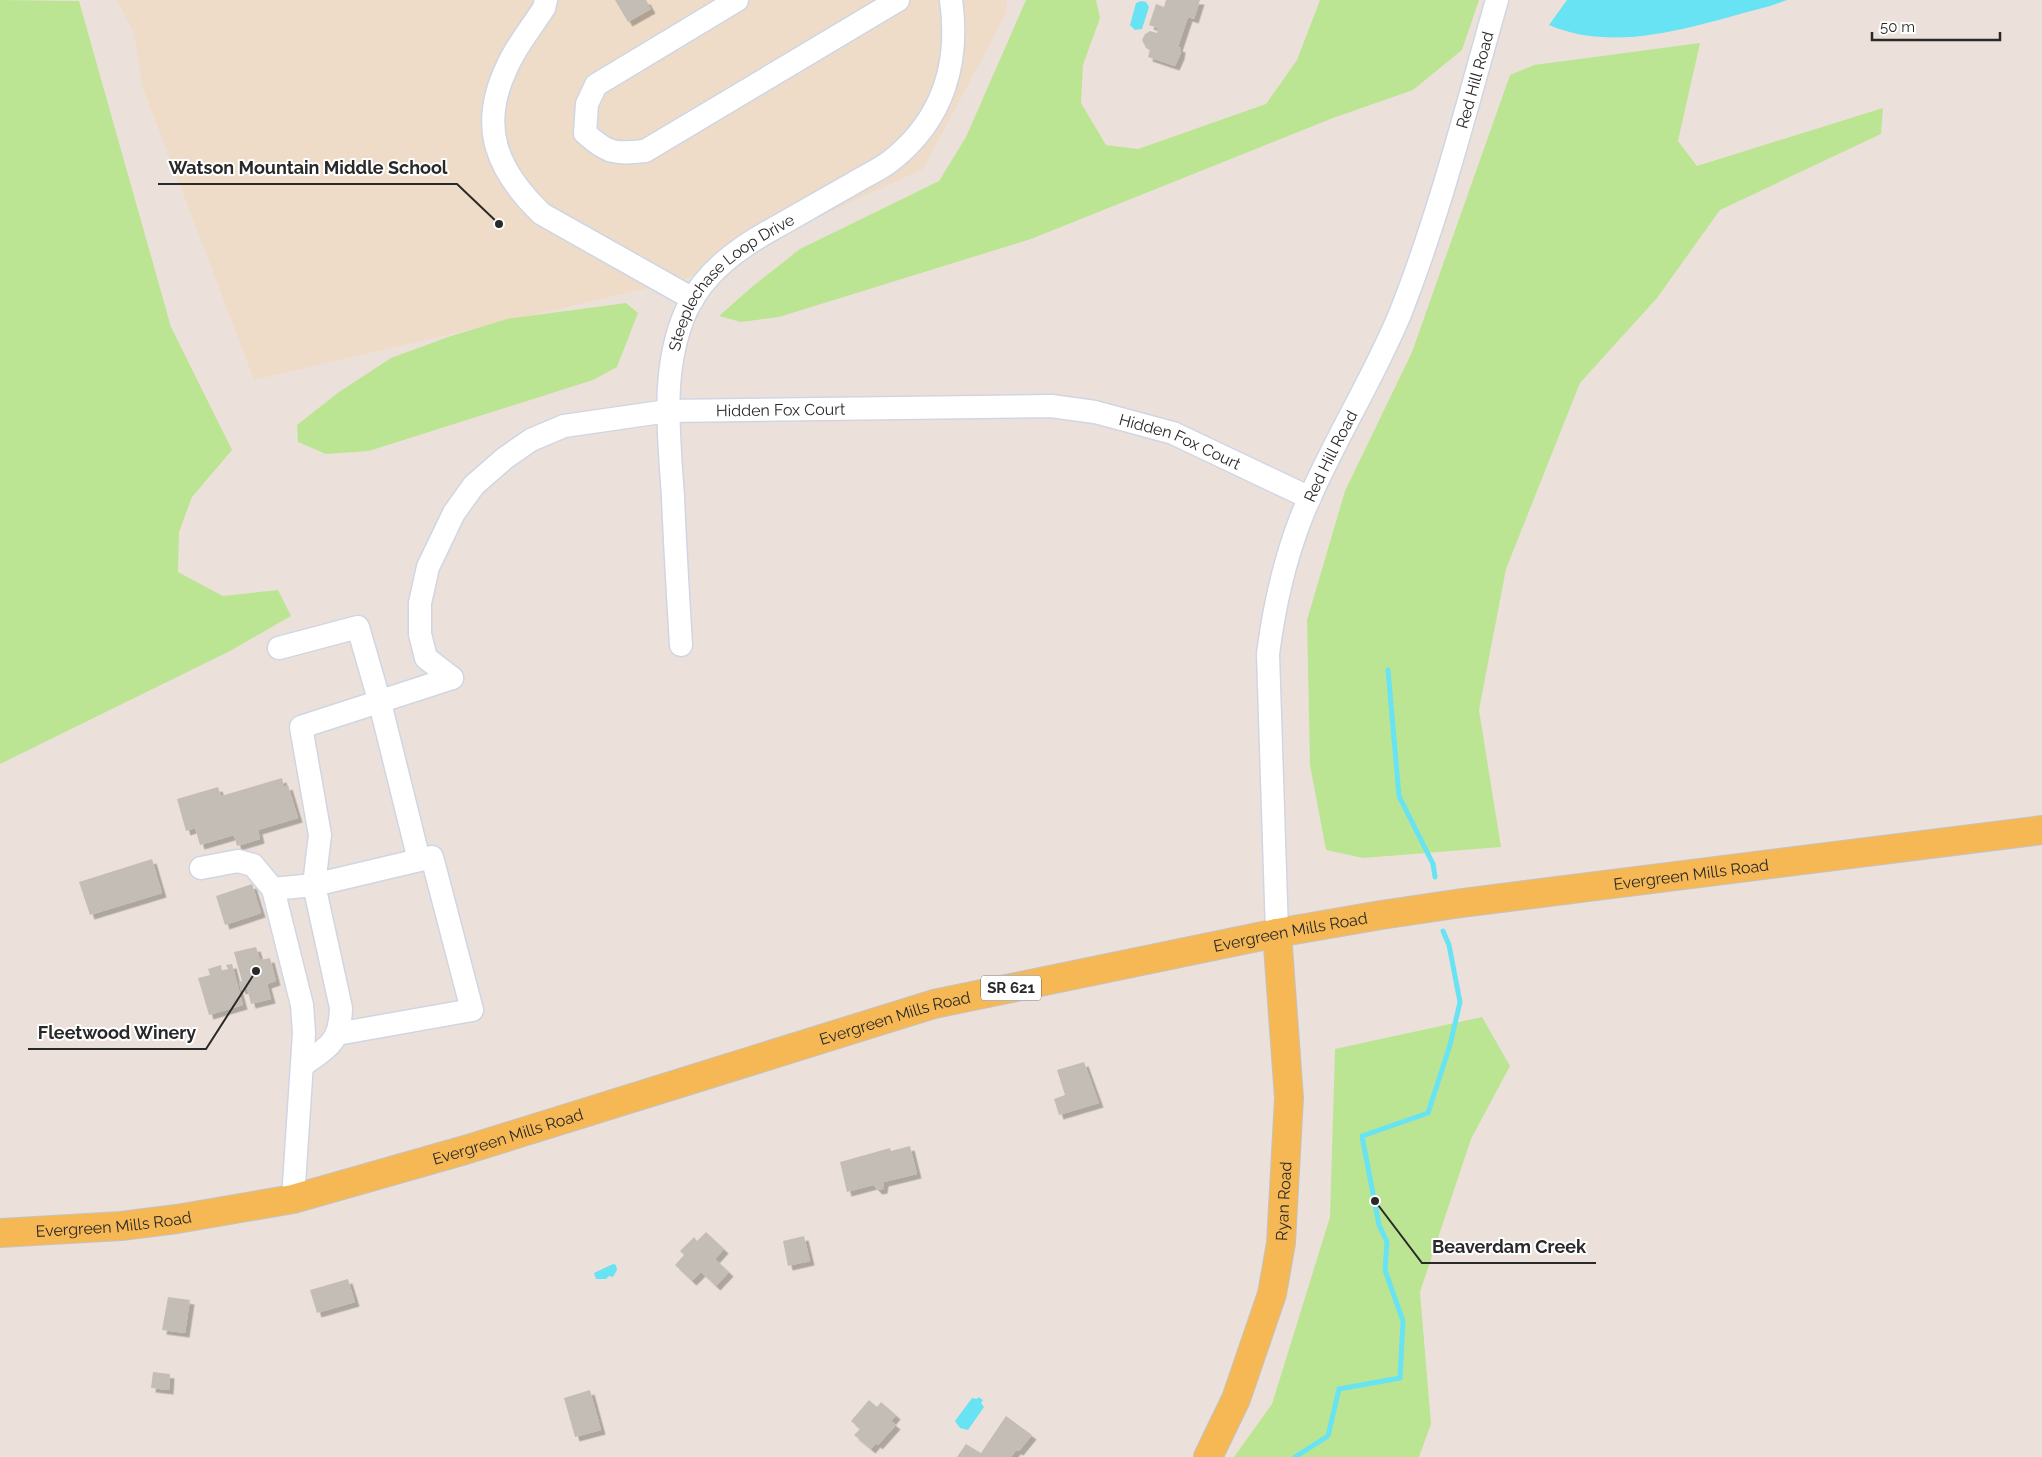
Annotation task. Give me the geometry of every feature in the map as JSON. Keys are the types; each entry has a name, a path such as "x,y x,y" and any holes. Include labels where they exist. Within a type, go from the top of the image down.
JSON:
{"main road":[{"name":"Evergreen Mills Road","path":"0,1233 121,1226 177,1219 292,1199 465,1150 934,1004 1277,933 1381,914 1462,903 2042,830"},
{"name":"Ryan Road","path":"1208,1457 1236,1399 1272,1294 1281,1243 1290,1098 1277,933"}],"street":[{"path":"546,0 544,8 507,66 495,99 494,137 506,172 522,195 542,214 693,299"},
{"path":"738,0 596,85 587,104 585,133 602,149 616,154 645,151 898,0"},
{"name":"Steeplechase Loop Drive","path":"681,646 668,411 675,340 701,284 732,256 758,237 891,161 918,136 948,79 954,52 954,20 951,0"},
{"name":"Red Hill Road","path":"1277,933 1268,654 1274,612 1283,573 1310,498 1384,351 1402,306 1433,216 1497,0"},
{"name":"Hidden Fox Court","path":"380,702 402,693 452,678 426,658 420,634 420,603 428,567 440,538 474,485 504,458 531,440 564,426 668,411 1051,406 1095,412 1174,433 1310,498"},
{"path":"279,648 358,627 380,702 419,860"},
{"path":"303,1065 333,1043 341,1025 341,1008 314,885 320,834 301,727 380,702"},
{"path":"273,889 314,885 432,857 472,1010 337,1034"},
{"path":"201,868 238,861 253,865 273,889 302,1006 304,1033 292,1199"}],"shaded area":[{"path":"117,0 1007,0 1007,12 923,169 683,280 254,380 142,86 134,34"}],"green space":[{"path":"0,0 79,1 171,327 232,450 192,497 179,532 178,572 223,596 278,590 291,616 230,651 0,764"},
{"path":"1026,0 1096,0 1100,18 1083,65 1081,103 1106,145 1138,149 1266,104 1297,60 1320,0 1479,0 1462,50 1413,90 1333,118 1031,239 779,317 741,322 719,316 800,249 939,181 966,137"},
{"path":"1700,43 1678,141 1697,166 1883,108 1881,134 1720,210 1657,298 1580,383 1506,569 1479,710 1501,847 1363,858 1326,850 1310,765 1307,620 1345,491 1412,352 1510,75 1534,65"},
{"path":"626,303 638,313 617,367 593,380 369,451 326,454 298,442 297,425 339,392 391,358 448,337 507,319"},
{"path":"1482,1017 1510,1066 1471,1139 1420,1292 1431,1424 1419,1457 1234,1457 1272,1404 1330,1217 1335,1049"}],"water":[{"path":"1567,0 1787,0 1660,34 1604,37 1576,34 1549,25"},
{"path":"1146,2 1149,7 1142,29 1135,30 1130,25 1136,3"},
{"path":"613,1264 616,1265 617,1270 613,1277 596,1279 594,1273"},
{"path":"978,1397 983,1400 981,1403 984,1407 968,1430 960,1428 955,1421 972,1398 977,1399"}],"building":[{"path":"615,0 646,0 651,9 628,22"},
{"path":"1166,0 1200,0 1194,19 1188,17 1178,47 1181,48 1180,55 1175,66 1148,57 1150,50 1146,48 1142,40 1145,34 1150,31 1157,33 1158,28 1149,25 1156,4 1164,7"},
{"path":"282,778 284,787 288,785 298,818 258,830 260,839 237,846 234,835 200,845 195,828 186,831 177,799 218,787 221,796"},
{"path":"152,859 162,893 90,915 79,882"},
{"path":"252,884 261,913 225,925 216,896"},
{"path":"256,947 260,960 270,958 276,981 267,984 271,999 251,1004 247,988 241,990 239,982 242,981 234,952"},
{"path":"232,964 243,1005 209,1015 198,978 210,975 208,969 221,965 222,971 228,969 226,965"},
{"path":"1084,1062 1099,1103 1059,1115 1054,1099 1065,1095 1057,1070"},
{"path":"910,1146 917,1174 884,1182 883,1189 878,1190 873,1185 847,1192 840,1162 890,1148 891,1151"},
{"path":"706,1232 724,1249 715,1259 729,1272 716,1286 701,1272 692,1281 675,1265 684,1255 680,1251 694,1237 697,1241"},
{"path":"804,1236 810,1261 788,1266 783,1241"},
{"path":"348,1279 355,1302 317,1313 310,1290"},
{"path":"168,1297 190,1300 185,1333 162,1330"},
{"path":"153,1372 170,1374 169,1390 151,1388"},
{"path":"590,1390 601,1430 575,1437 564,1398"},
{"path":"869,1400 877,1407 881,1402 896,1415 891,1421 896,1425 878,1445 876,1443 871,1449 854,1435 860,1429 851,1421"},
{"path":"1006,1416 1032,1435 1019,1451 1016,1450 1011,1457 957,1457 966,1444 981,1453"}],"waterway":[{"path":"1388,670 1399,796 1433,864 1435,877"},
{"path":"1295,1457 1328,1436 1339,1389 1400,1378 1403,1321 1385,1270 1387,1242 1379,1225 1362,1136 1428,1113 1450,1045 1460,1002 1449,945 1443,931"}],"place":[{"name":"Watson Mountain Middle School","path":"499,224"},
{"name":"Fleetwood Winery","path":"256,971"},
{"name":"Beaverdam Creek","path":"1375,1201"}]}
